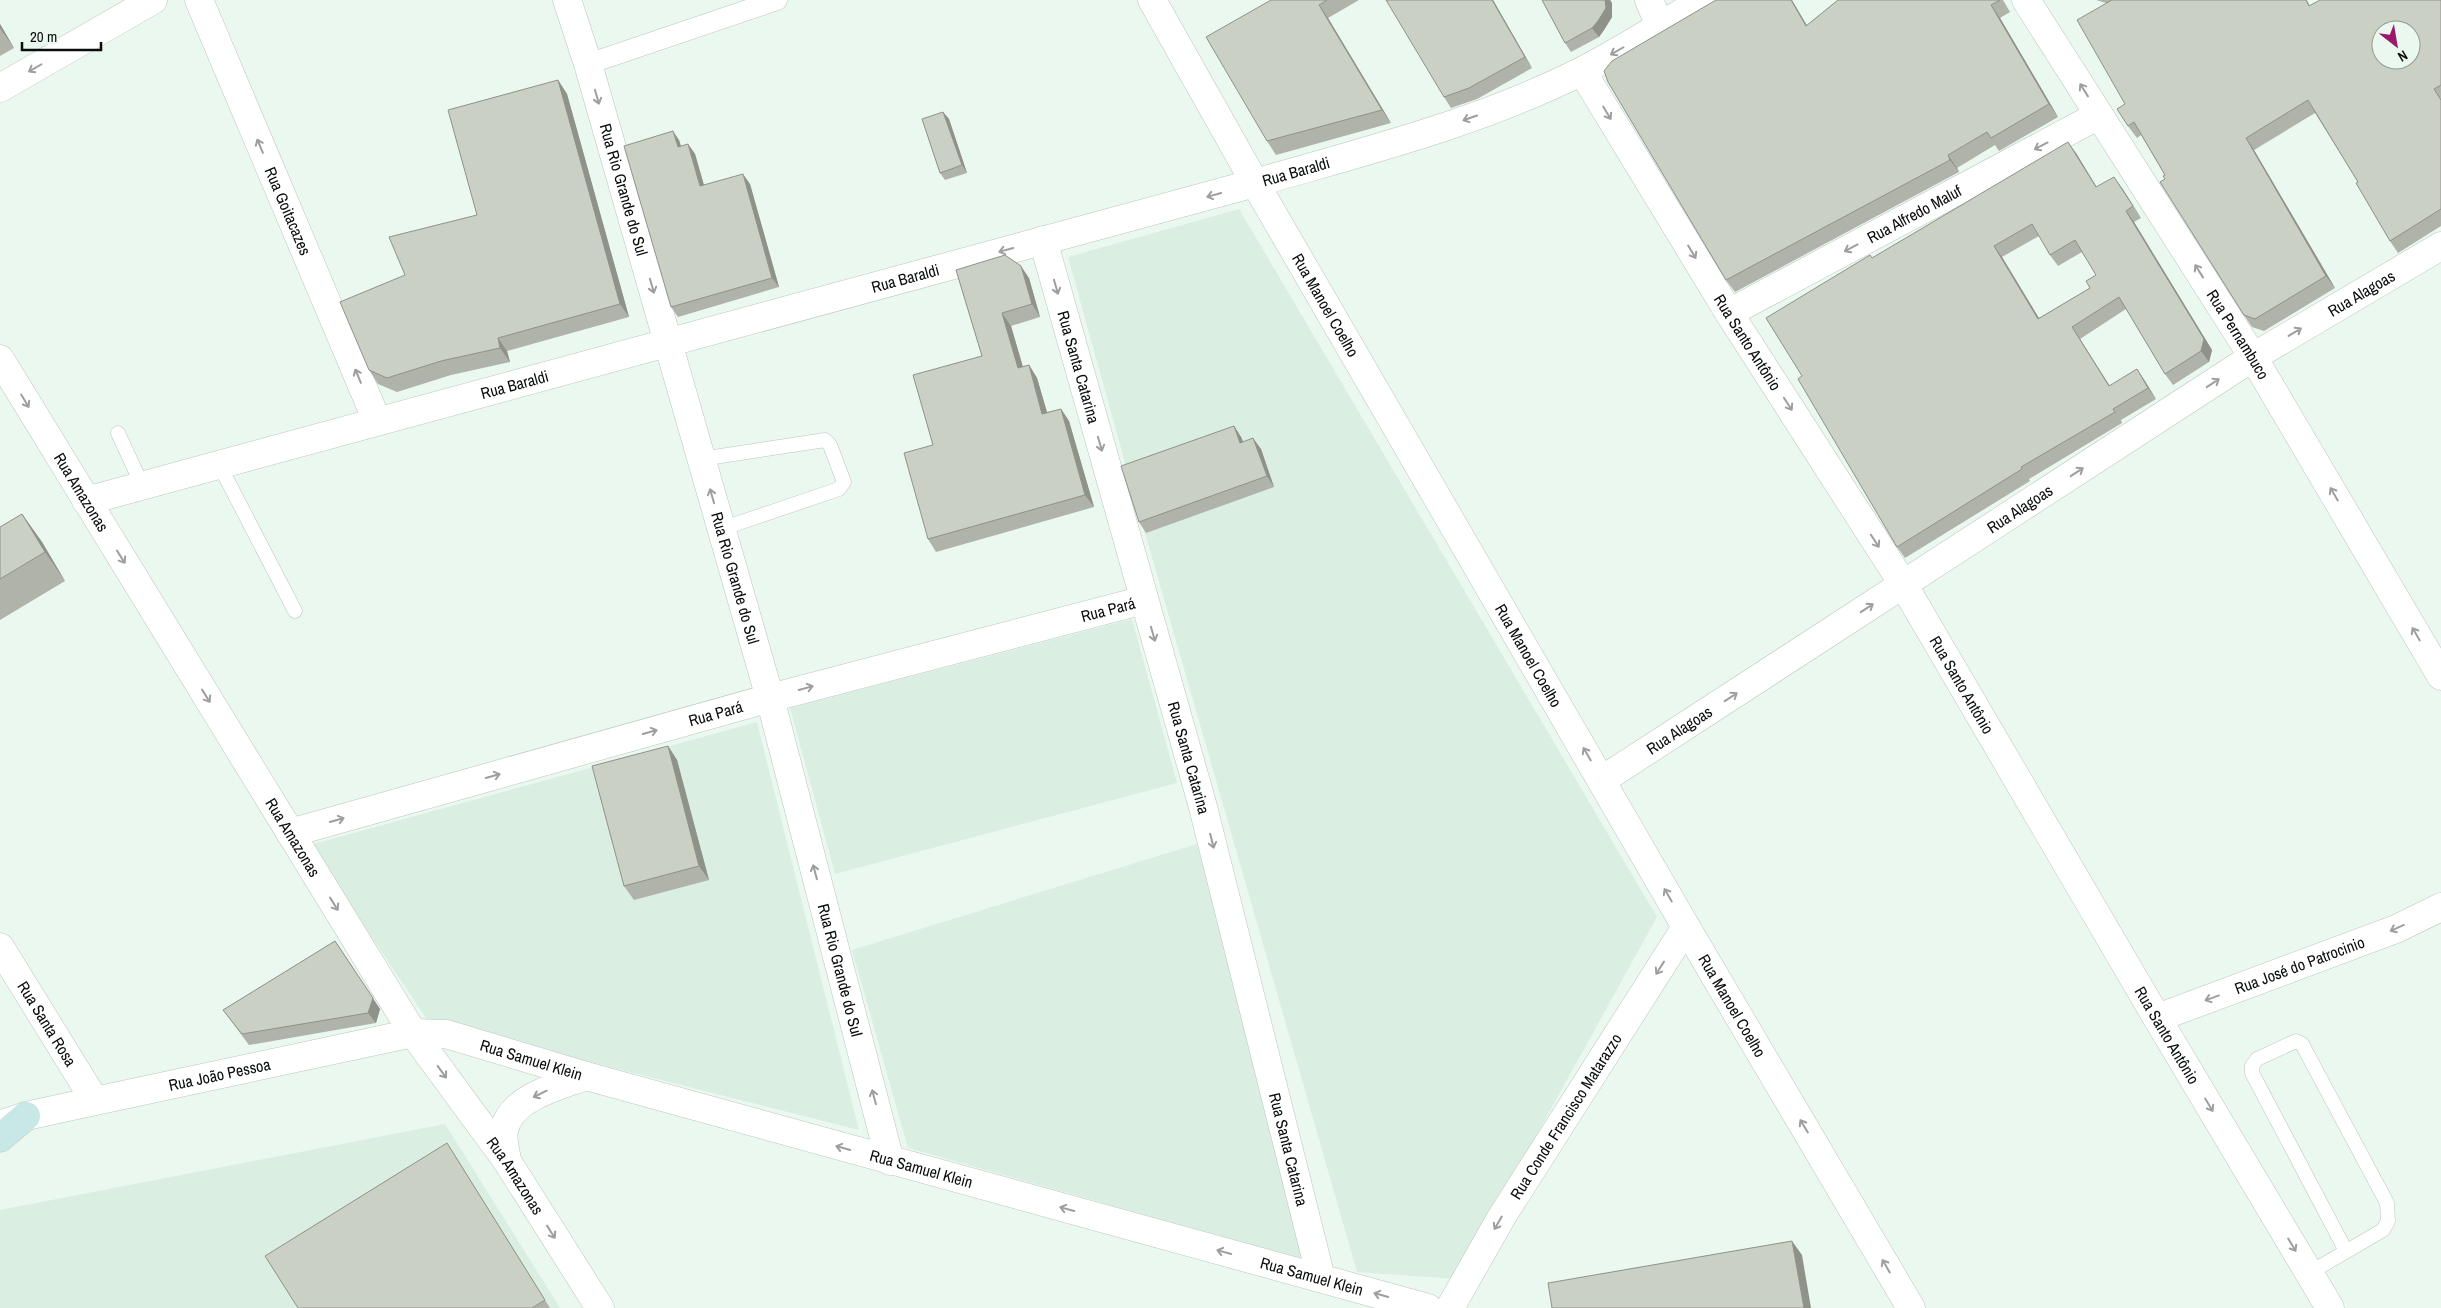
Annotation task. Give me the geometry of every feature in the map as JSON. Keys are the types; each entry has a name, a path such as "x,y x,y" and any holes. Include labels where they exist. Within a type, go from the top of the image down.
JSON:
{"main road":[{"path":"0,1138 26,1116"}],"street":[{"path":"0,88 153,0"},
{"name":"Rua Goitacazes","path":"199,0 377,421"},
{"name":"Rua Rio Grande do Sul","path":"567,0 588,64 770,698 890,1161"},
{"path":"588,64 777,0"},
{"name":"Rua Manoel Coelho","path":"1152,0 1255,184 1686,927 1911,1308"},
{"path":"1649,0 1660,26"},
{"name":"Rua Baraldi","path":"86,501 1255,184 1434,131 1497,108 1582,71 1703,0"},
{"name":"Rua Pernambuco","path":"2026,0 2253,357 2441,676"},
{"name":"Rua Santo Antônio","path":"1582,71 1729,313 1903,584 2157,1018 2330,1308"},
{"name":"Rua Alfredo Maluf","path":"1729,313 2100,115"},
{"name":"Rua Santa Catarina","path":"1043,240 1203,807 1321,1278"},
{"name":"Rua Alagoas","path":"1602,780 2253,357 2441,246"},
{"name":"Rua Amazonas","path":"0,359 413,1033 506,1161 600,1308"},
{"name":"Rua Pará","path":"290,833 770,698 1144,600"},
{"name":"Rua José do Patrocinio","path":"2157,1018 2396,929 2441,907"},
{"name":"Rua Conde Francisco Matarazzo","path":"1450,1308 1501,1218 1686,927"},
{"name":"Rua Santa Rosa","path":"0,947 95,1100"},
{"name":"Rua Samuel Klein","path":"413,1033 446,1034 586,1076 890,1161 1428,1308"},
{"name":"Rua João Pessoa","path":"0,1125 26,1116 95,1100 413,1033"},
{"path":"506,1161 503,1131 510,1115 523,1104 542,1093 586,1076"},
{"path":"0,1107 9,1106 26,1116"}],"lane":[{"path":"118,433 142,485"},
{"path":"701,460 824,440 830,445 844,482 839,489 722,529"},
{"path":"221,464 223,472 295,611"},
{"path":"2309,1273 2383,1230 2388,1220 2387,1203 2302,1044 2296,1042 2257,1059 2252,1066 2252,1073 2346,1251"}],"shaded area":[{"path":"1239,209 1657,917 1457,1279 1357,1272 1129,477 1068,257"},
{"path":"1132,619 1177,783 835,874 790,708"},
{"path":"757,722 859,1130 428,1021 310,845"},
{"path":"1197,844 1313,1262 908,1148 852,950"},
{"path":"445,1124 560,1308 0,1308 0,1210"}],"building":[{"path":"1271,0 1327,0 1319,5 1382,110 1267,141 1206,37"},
{"path":"1386,0 1492,0 1525,57 1469,88 1444,97"},
{"path":"1542,0 1605,0 1606,8 1592,28 1565,43"},
{"path":"1716,0 1791,0 1806,26 1838,0 2000,0 1991,5 2049,104 1991,138 1987,132 1948,155 1950,160 1726,280 1608,82 1604,71 1612,61"},
{"path":"2112,0 2306,0 2309,6 2320,0 2441,0 2441,85 2434,89 2441,100 2441,209 2390,241 2356,183 2358,182 2308,100 2246,138 2326,276 2255,319 2244,315 2160,182 2165,179 2163,176 2165,175 2134,122 2128,126 2117,109 2125,104 2077,20"},
{"path":"558,80 620,304 498,338 500,348 441,361 387,378 369,370 340,302 405,275 389,237 477,215 448,110"},
{"path":"943,112 962,165 940,173 922,119"},
{"path":"673,131 678,147 688,144 700,186 743,174 772,278 671,307 624,146"},
{"path":"2068,142 2096,187 2114,177 2133,206 2126,211 2204,339 2201,351 2165,374 2119,297 2072,327 2109,386 2137,369 2148,388 2113,409 2115,412 2021,467 2022,469 1897,547 1798,379 1802,376 1766,318 1870,255 1872,258","holes":["2032,224 2050,255 2075,240 2096,275 2086,281 2090,288 2038,319 1994,246"]},
{"path":"1005,255 1021,266 1032,304 1002,313 1018,368 1029,365 1042,414 1061,409 1085,495 928,539 904,453 933,445 913,375 982,356 956,270"},
{"path":"1234,426 1240,443 1253,438 1267,476 1139,522 1121,466"},
{"path":"22,514 45,552 0,579 0,527"},
{"path":"668,746 699,866 624,886 592,766"},
{"path":"335,941 373,998 368,1013 242,1034 223,1010"},
{"path":"447,1143 545,1300 532,1308 298,1308 265,1256"},
{"path":"1792,1241 1804,1308 1552,1308 1548,1283"}]}
